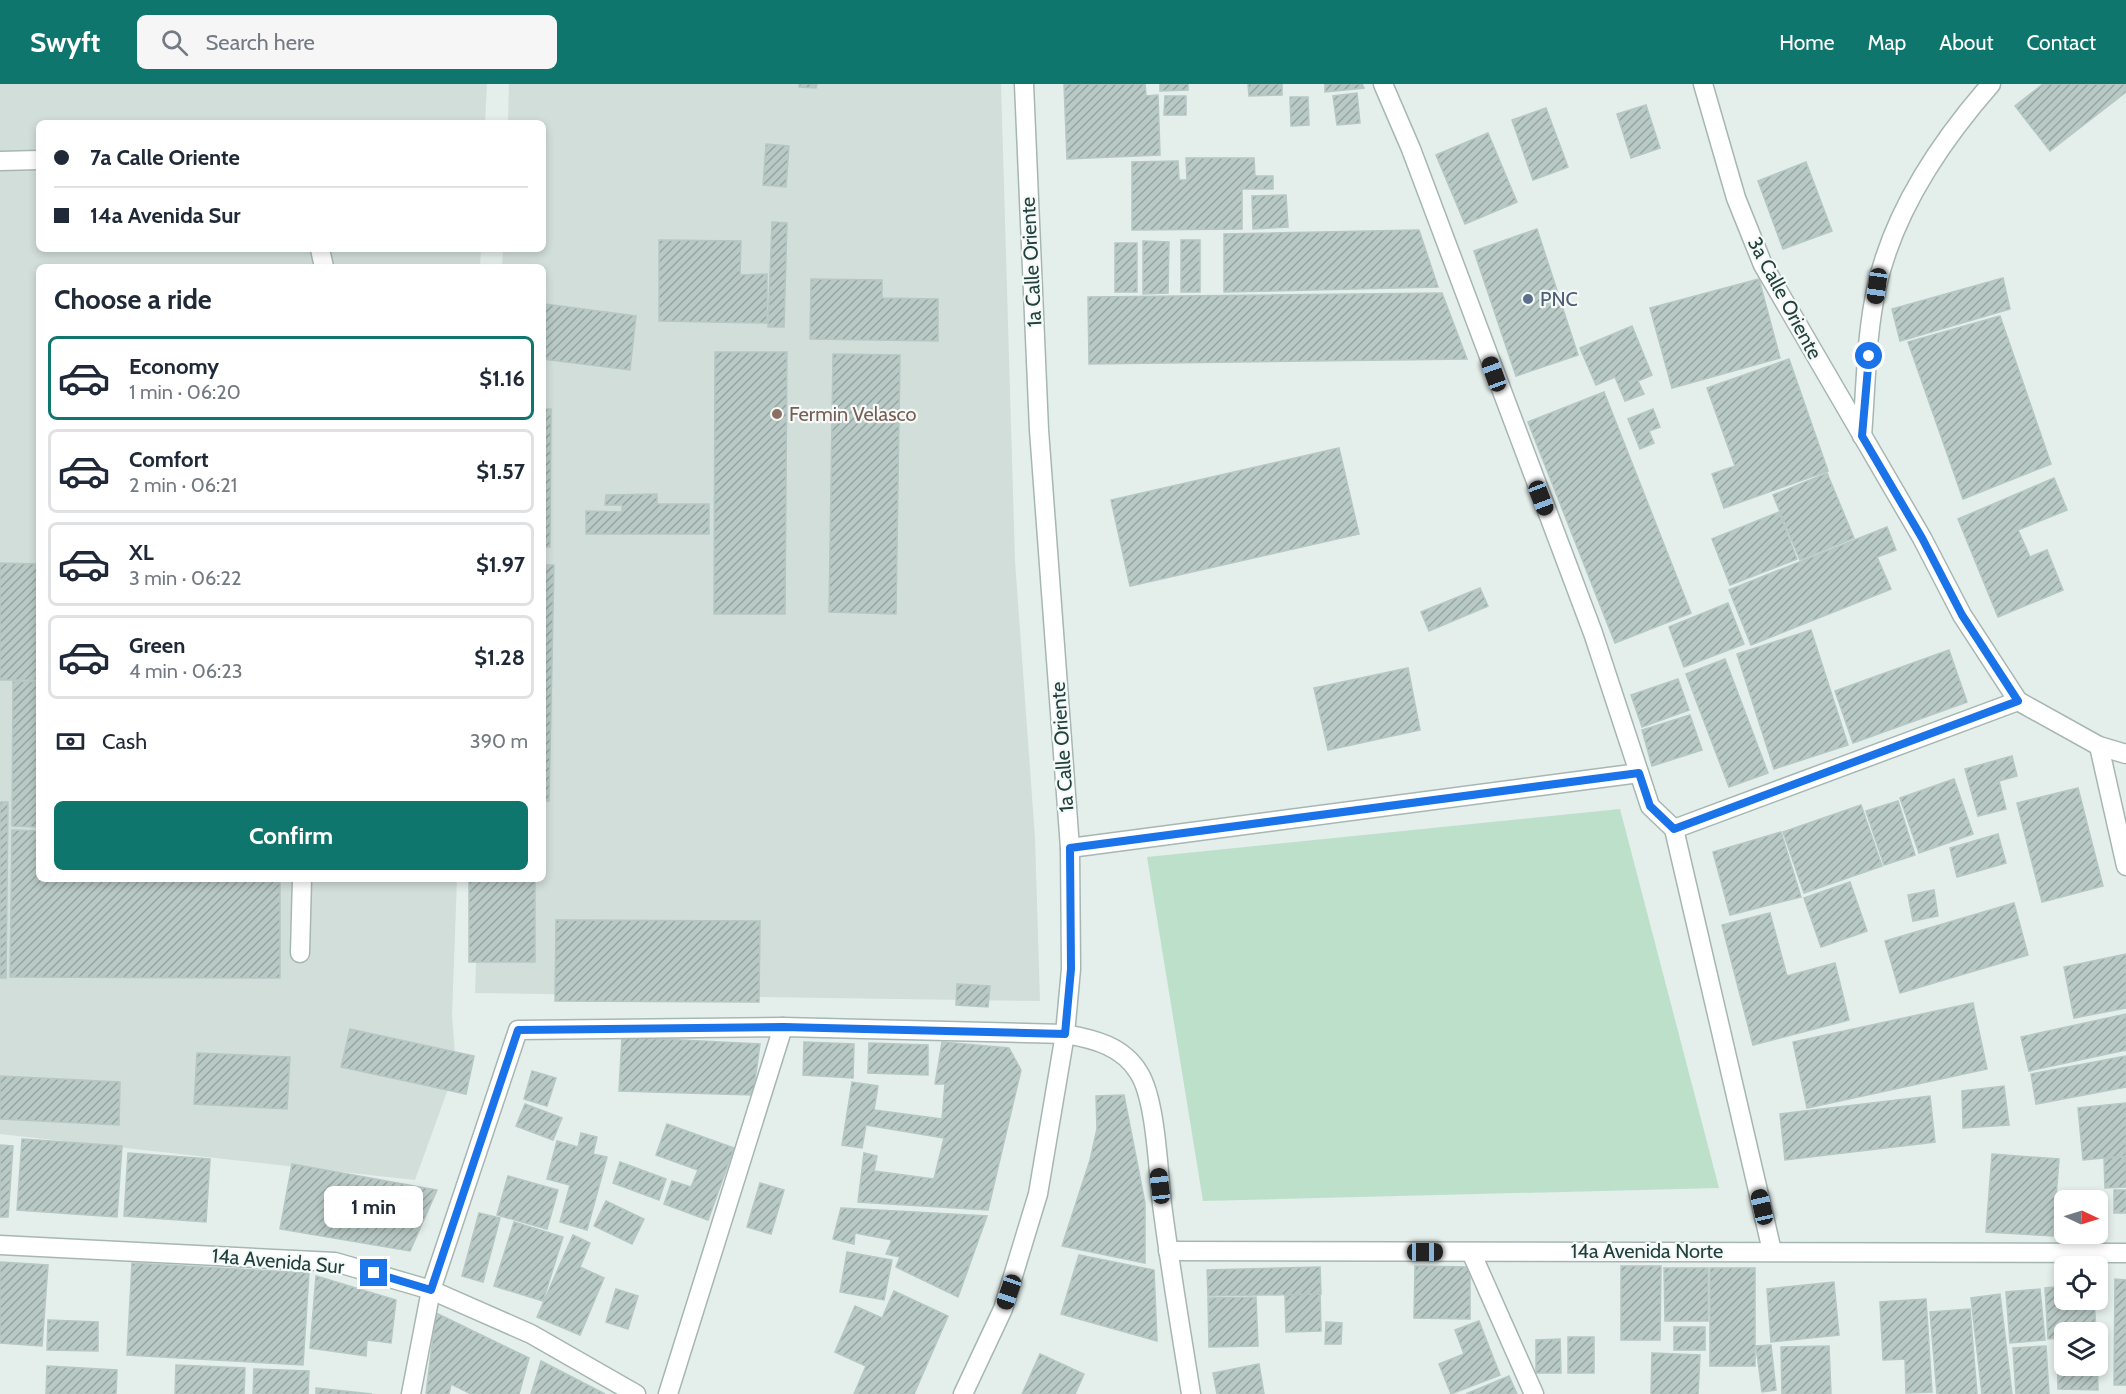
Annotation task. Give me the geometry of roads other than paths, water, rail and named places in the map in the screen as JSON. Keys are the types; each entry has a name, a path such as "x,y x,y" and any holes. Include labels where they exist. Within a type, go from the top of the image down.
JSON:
{"street":[{"name":"1a Calle Oriente","path":"963,1394 1003,1310 1038,1194 1065,1034 1071,969 1070,848 1039,429 1024,84"},
{"path":"1383,84 1411,149 1593,633 1650,806 1674,829 1772,1251"},
{"name":"3a Calle Oriente","path":"1703,84 1736,198 1763,265 1922,538 1962,615 2018,701"},
{"path":"1862,436 1870,336 1877,286 1894,232 1939,149 1990,84"},
{"path":"0,161 36,160"},
{"path":"1674,829 2018,701 2099,746 2126,754"},
{"path":"2099,746 2126,866"},
{"path":"1070,848 1639,773"},
{"path":"300,953 302,882"},
{"path":"668,1394 783,1027"},
{"path":"411,1394 431,1290 518,1030 783,1027 1065,1034 1100,1041 1122,1054 1139,1073 1149,1099 1168,1251 1191,1394"},
{"name":"14a Avenida Sur","path":"0,1245 335,1262 431,1290 531,1334 636,1394"},
{"name":"14a Avenida Norte","path":"1168,1251 2126,1253"},
{"path":"1471,1252 1534,1394"}],"place":[{"name":"PNC","path":"1528,299"},
{"name":"Fermin Velasco","path":"777,414"}]}
